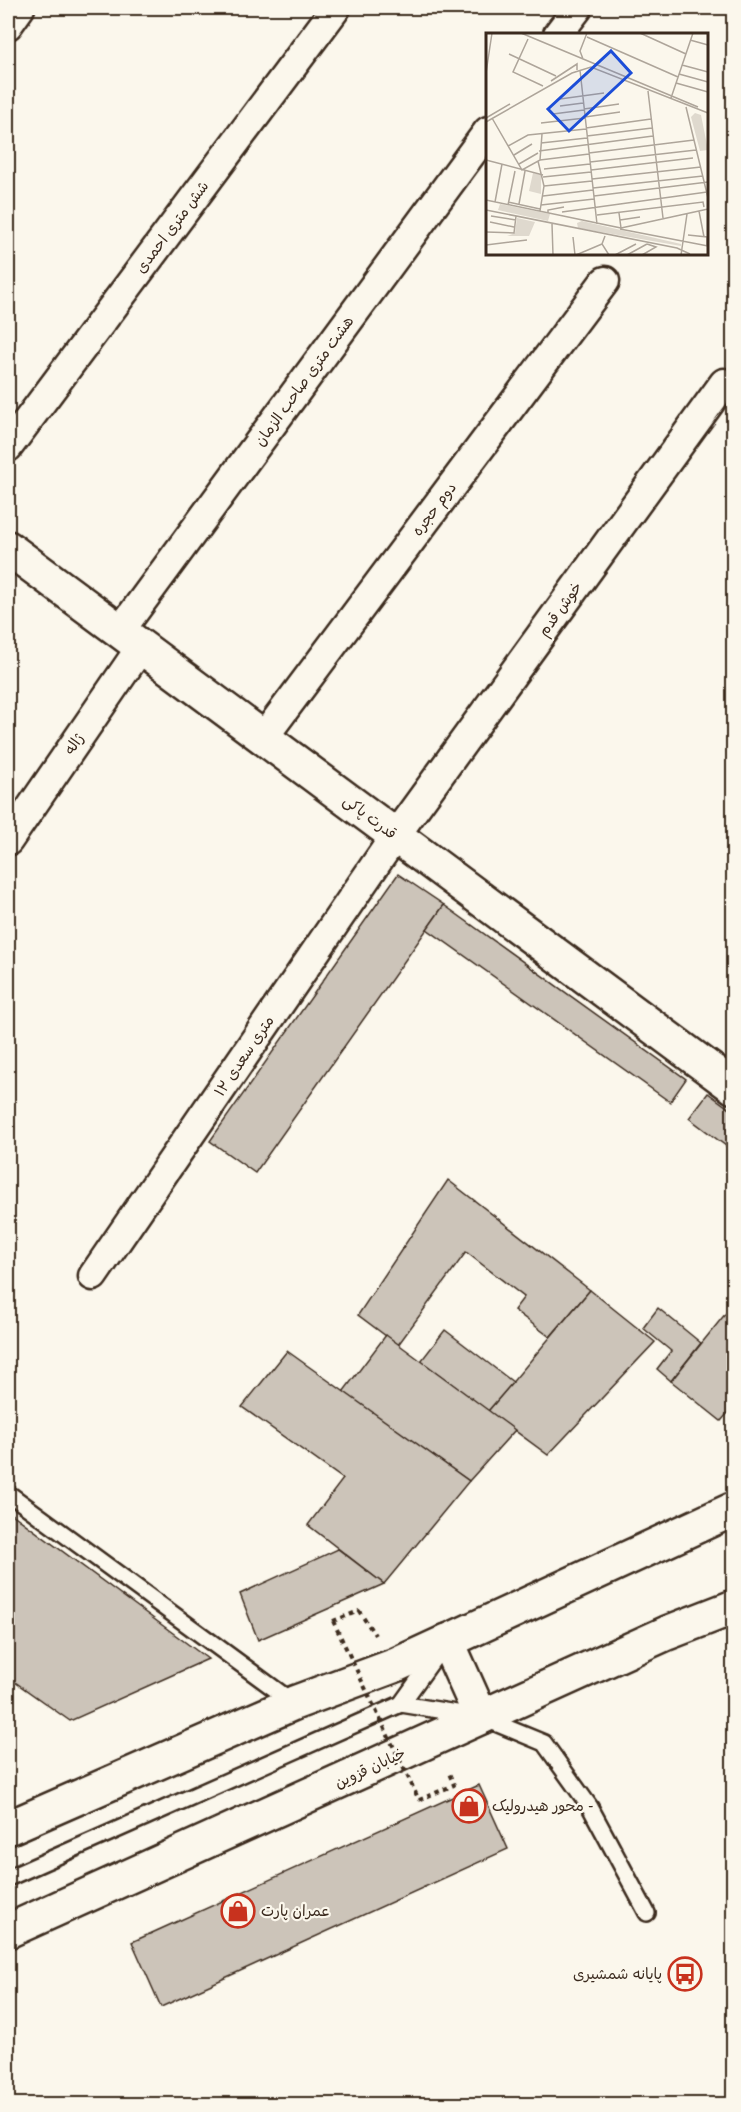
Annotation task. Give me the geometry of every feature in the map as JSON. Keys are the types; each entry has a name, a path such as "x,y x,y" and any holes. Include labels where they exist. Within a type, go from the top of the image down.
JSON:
{"main road":[{"name":"قدرت پاکی","path":"8,548 734,1087"},
{"path":"8,1828 294,1703 396,1665 734,1509"},
{"name":"خیابان قزوین","path":"8,1931 667,1633 734,1607"},
{"path":"447,1641 481,1717"}],"street":[{"path":"8,24 20,8"},
{"name":"شش متری احمدی","path":"8,447 336,8"},
{"path":"559,33 578,8"},
{"name":"هشت متری صاحب الزمان","path":"130,639 486,134"},
{"name":"دوم حجره","path":"263,738 605,281"},
{"name":"خوش قدم","path":"396,836 724,382"},
{"name":"ژاله","path":"8,841 130,639"},
{"name":"۱۲ متری سعدی","path":"93,1276 396,836"}],"lane":[{"path":"8,1492 294,1703"},
{"path":"8,1878 401,1704 447,1641"},
{"path":"401,1704 481,1717 544,1743 590,1807 647,1913"}],"path":[{"path":"359,1611 333,1620 419,1800 454,1785"}],"building":[{"path":"398,874 444,905 255,1173 210,1141"},
{"path":"444,905 686,1079 670,1102 427,929"},
{"path":"708,1093 734,1112 734,1152 689,1118"},
{"path":"448,1180 590,1290 550,1337 514,1310 524,1297 466,1252 398,1345 358,1315"},
{"path":"590,1290 655,1342 548,1455 488,1411"},
{"path":"658,1308 701,1343 671,1381 657,1369 671,1351 643,1328"},
{"path":"726,1313 734,1320 734,1406 721,1421 671,1381"},
{"path":"445,1330 513,1382 488,1411 421,1361"},
{"path":"386,1335 515,1430 469,1481 343,1392"},
{"path":"287,1351 469,1481 384,1584 308,1525 343,1479 242,1407"},
{"path":"8,1511 208,1659 70,1721 8,1677"},
{"path":"338,1549 384,1584 258,1640 240,1594"},
{"path":"479,1785 508,1849 161,2007 132,1942"}],"place":[{"name":"محور هیدرولیک -","path":"469,1806"},
{"name":"عمران پارت","path":"238,1911"},
{"name":"پایانه شمشیری","path":"685,1974"}]}
